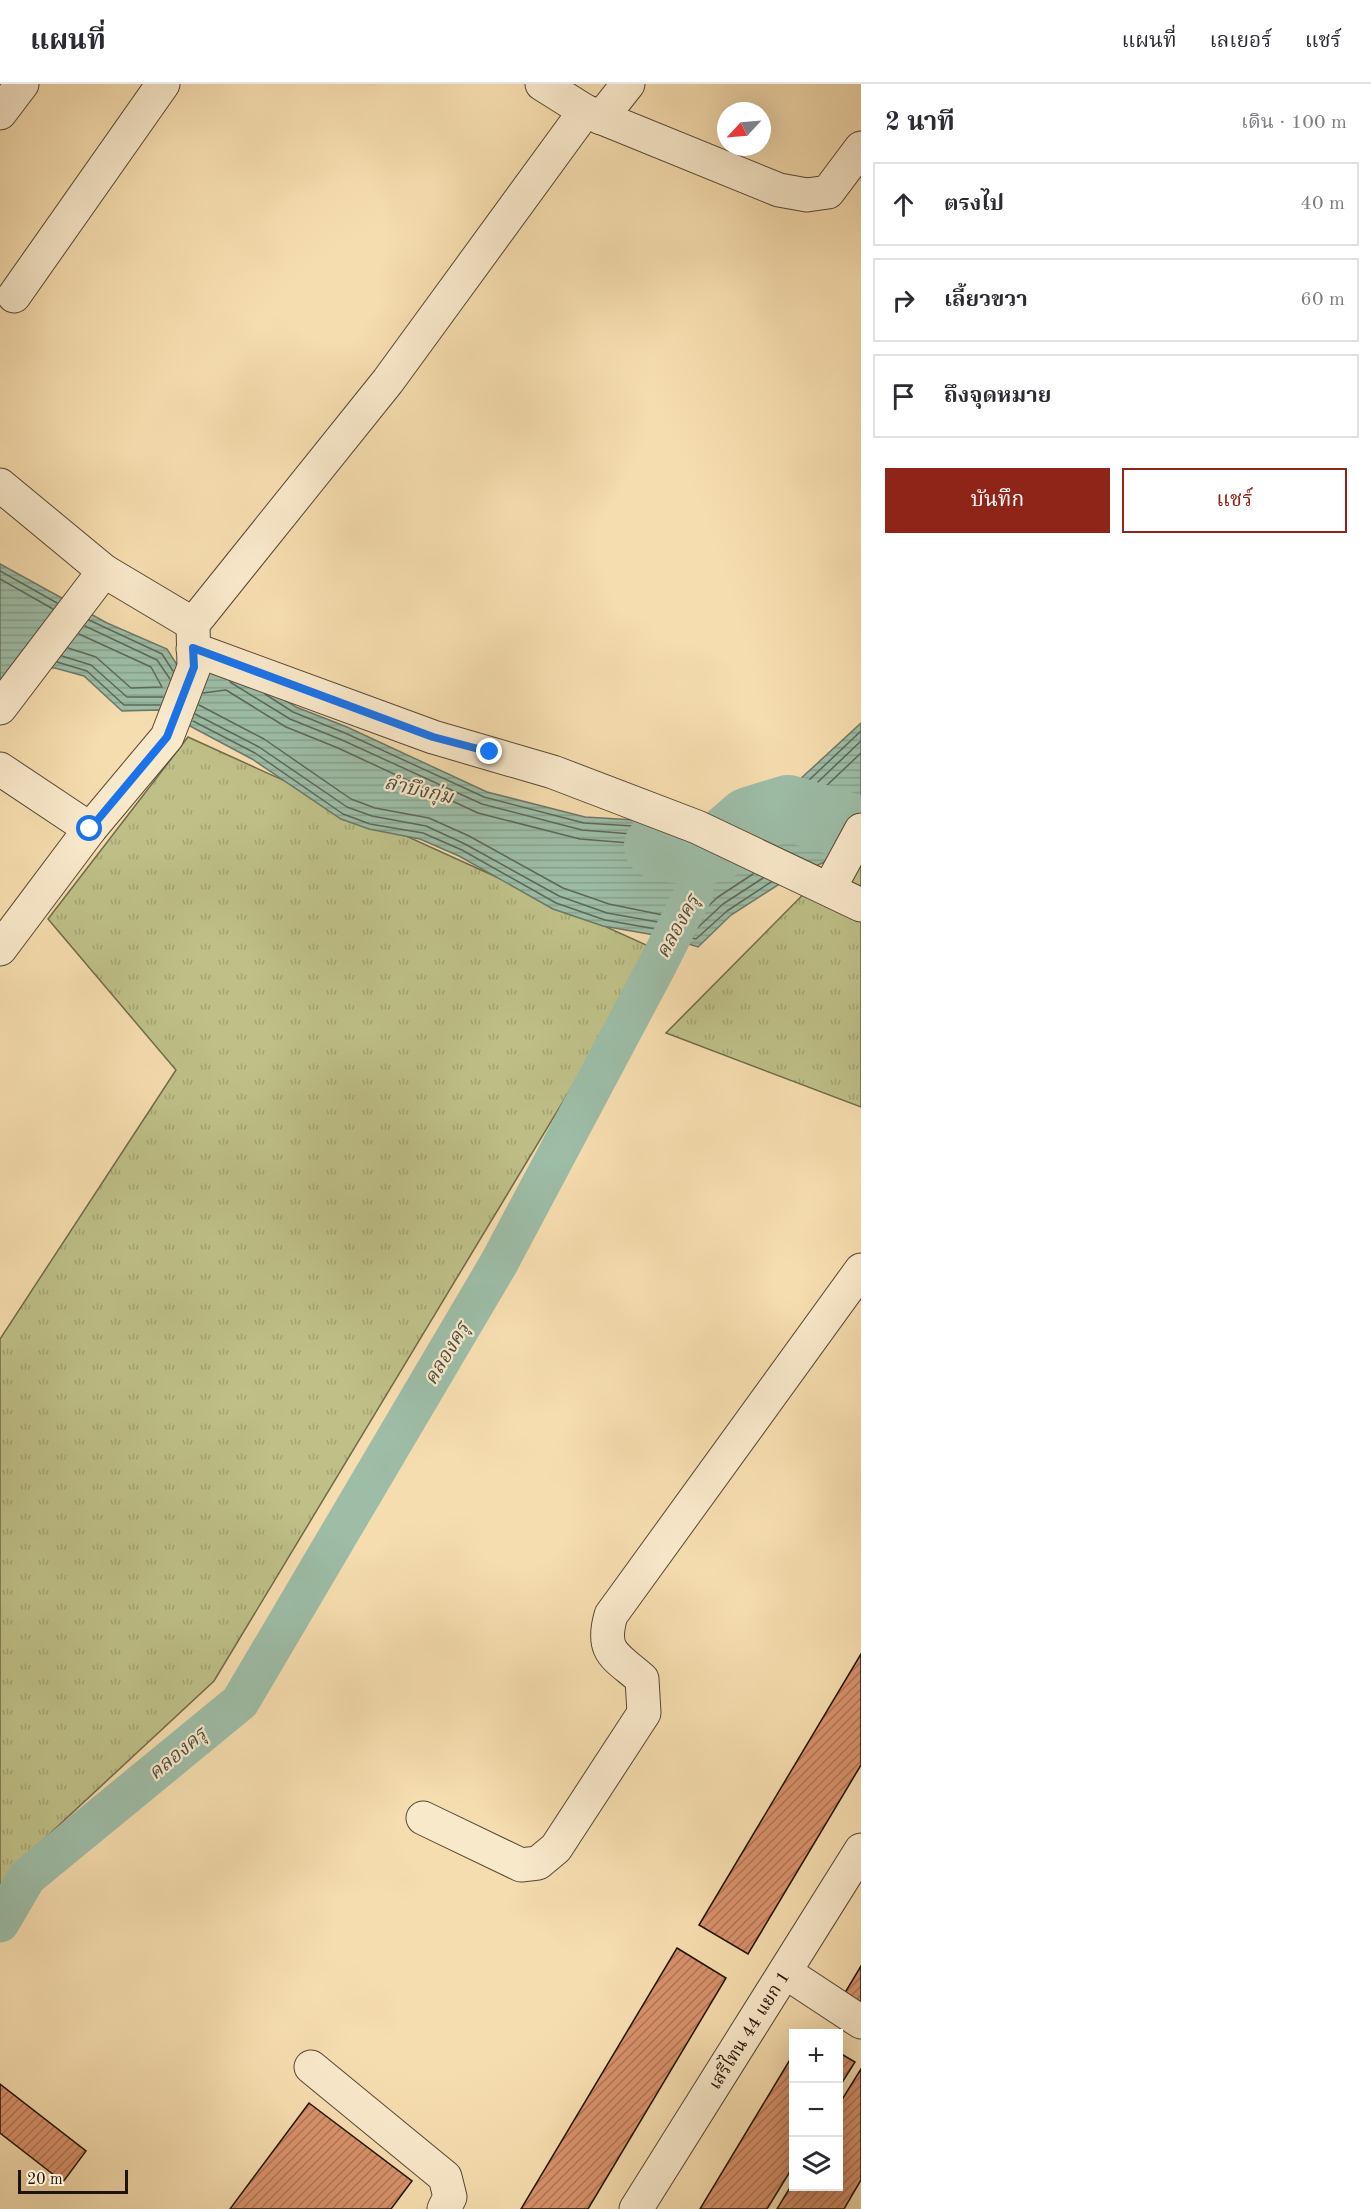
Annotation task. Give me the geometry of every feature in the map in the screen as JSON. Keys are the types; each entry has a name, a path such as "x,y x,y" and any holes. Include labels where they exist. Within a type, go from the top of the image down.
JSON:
{"street":[{"path":"0,113 22,84"},
{"path":"14,296 163,84"},
{"path":"542,84 593,115 779,189 807,195 828,192 861,148"},
{"path":"0,949 90,829 167,737 193,646 388,381 593,115 628,84"},
{"path":"0,485 193,646 433,737 553,772 697,827 829,880 861,905"},
{"path":"3,705 104,571"},
{"path":"0,770 90,829"},
{"path":"829,880 861,830"},
{"path":"423,1818 521,1865 538,1863 556,1848 644,1713 642,1679 609,1649 605,1634 610,1614 861,1270"},
{"name":"เสรีไทน 44 แยก 1","path":"636,2209 861,1850"},
{"path":"785,1972 861,2022"},
{"path":"311,2067 445,2178 450,2197 444,2209"}],"green space":[{"path":"188,737 655,949 214,1681 13,1868 0,1891 0,1339 176,1070 48,919"},
{"path":"861,836 861,1107 666,1033"}],"water":[{"path":"0,564 107,623 167,649 179,668 217,658 296,707 347,727 487,792 585,817 635,820 719,854 861,723 861,853 851,849 781,883 731,915 698,947 666,937 603,926 553,909 459,856 420,839 369,829 341,819 252,759 160,710 122,711 84,676 55,668 22,668 0,683"}],"building":[{"path":"861,1654 861,1765 748,1954 699,1925"},
{"path":"677,1948 726,1978 588,2209 521,2209"},
{"path":"861,1966 861,2014 840,2001"},
{"path":"843,2055 855,2062 843,2081"},
{"path":"789,2061 789,2173 767,2209 700,2209"},
{"path":"861,2069 861,2180 844,2209 777,2209 789,2189 843,2191 843,2098"},
{"path":"0,2084 86,2151 63,2182 0,2133"},
{"path":"309,2103 412,2181 391,2209 230,2209"}],"waterway":[{"name":"ลำบึงกุ่ม","path":"657,846 698,854 718,847 749,820 788,808 849,826"},
{"name":"คลองครุ","path":"0,1923 27,1877 240,1702 499,1263 694,892"}],"route":[{"path":"90,829 167,737 194,667 193,648 433,737 490,752"}]}
